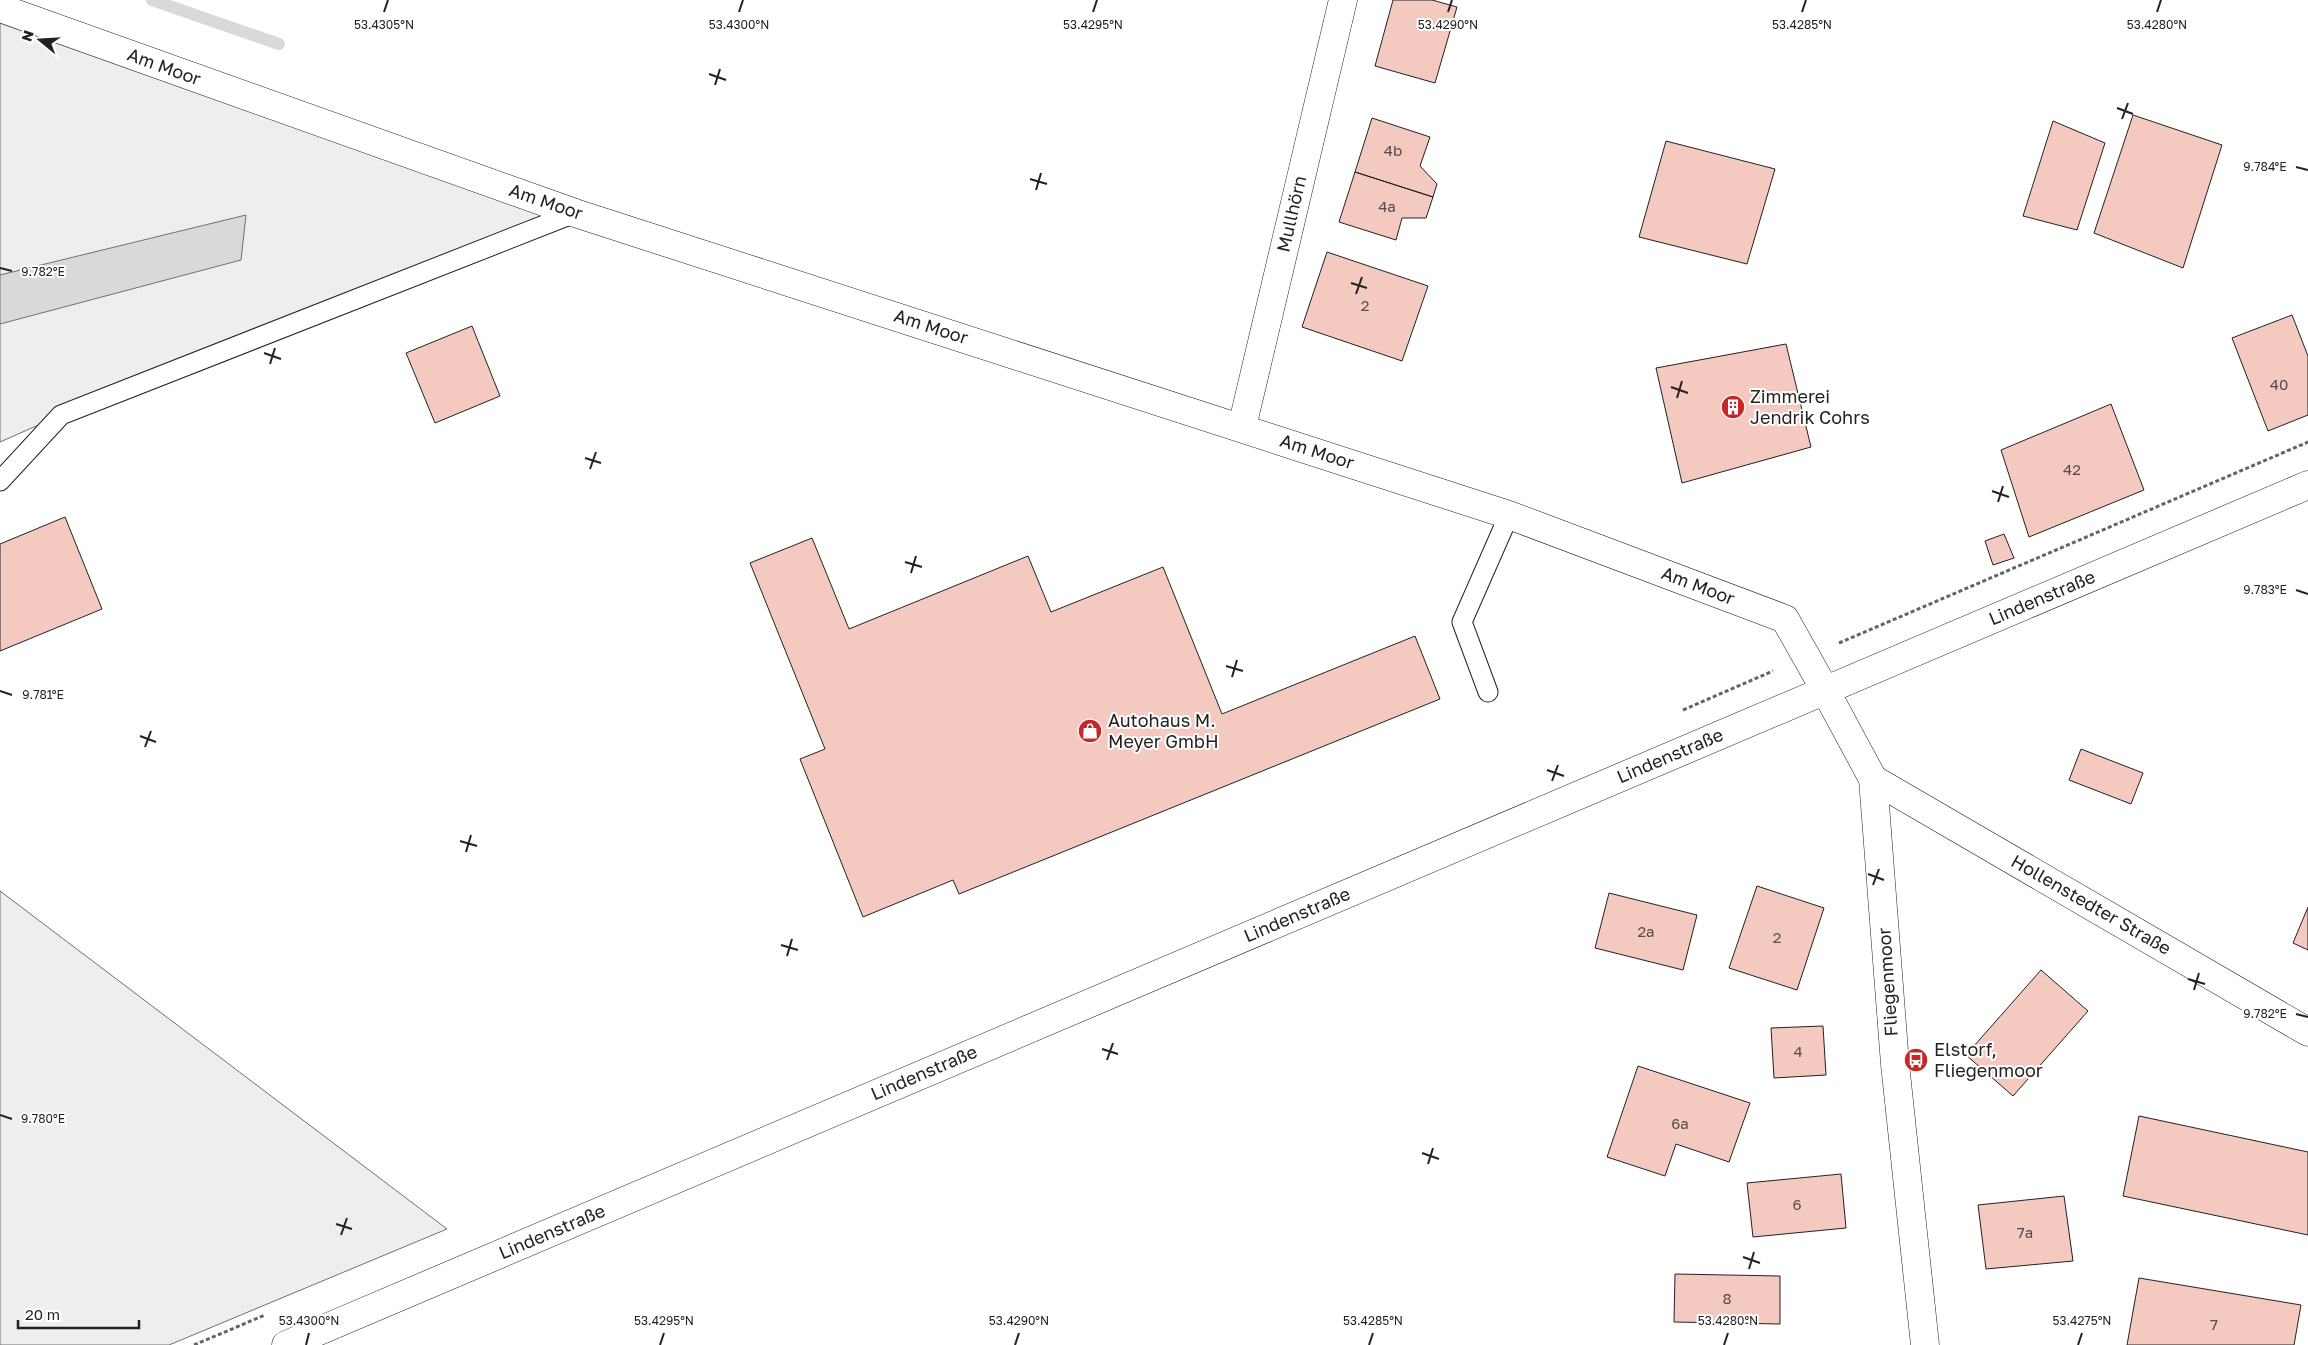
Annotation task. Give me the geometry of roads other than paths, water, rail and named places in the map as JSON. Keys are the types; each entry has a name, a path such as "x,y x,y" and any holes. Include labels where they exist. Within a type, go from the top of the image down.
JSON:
{"street":[{"name":"Mullhörn","path":"1242,427 1343,0"},
{"name":"Am Moor","path":"0,8 576,213 1509,515 1785,619 1825,690"},
{"name":"Lindenstraße","path":"286,1345 2308,485"},
{"name":"Fliegenmoor","path":"1825,690 1873,779 1895,1064 1925,1345"},
{"name":"Hollenstedter Straße","path":"1873,779 2308,1032"}],"lane":[{"path":"0,481 61,415 576,213"},
{"path":"1488,692 1462,622 1509,515"}],"waterway":[{"path":"152,0 279,44"}],"place":[{"name":"Zimmerei Jendrik Cohrs","path":"1733,407"},
{"name":"Autohaus M. Meyer GmbH","path":"1090,731"},
{"name":"Elstorf, Fliegenmoor","path":"1916,1060"}]}
